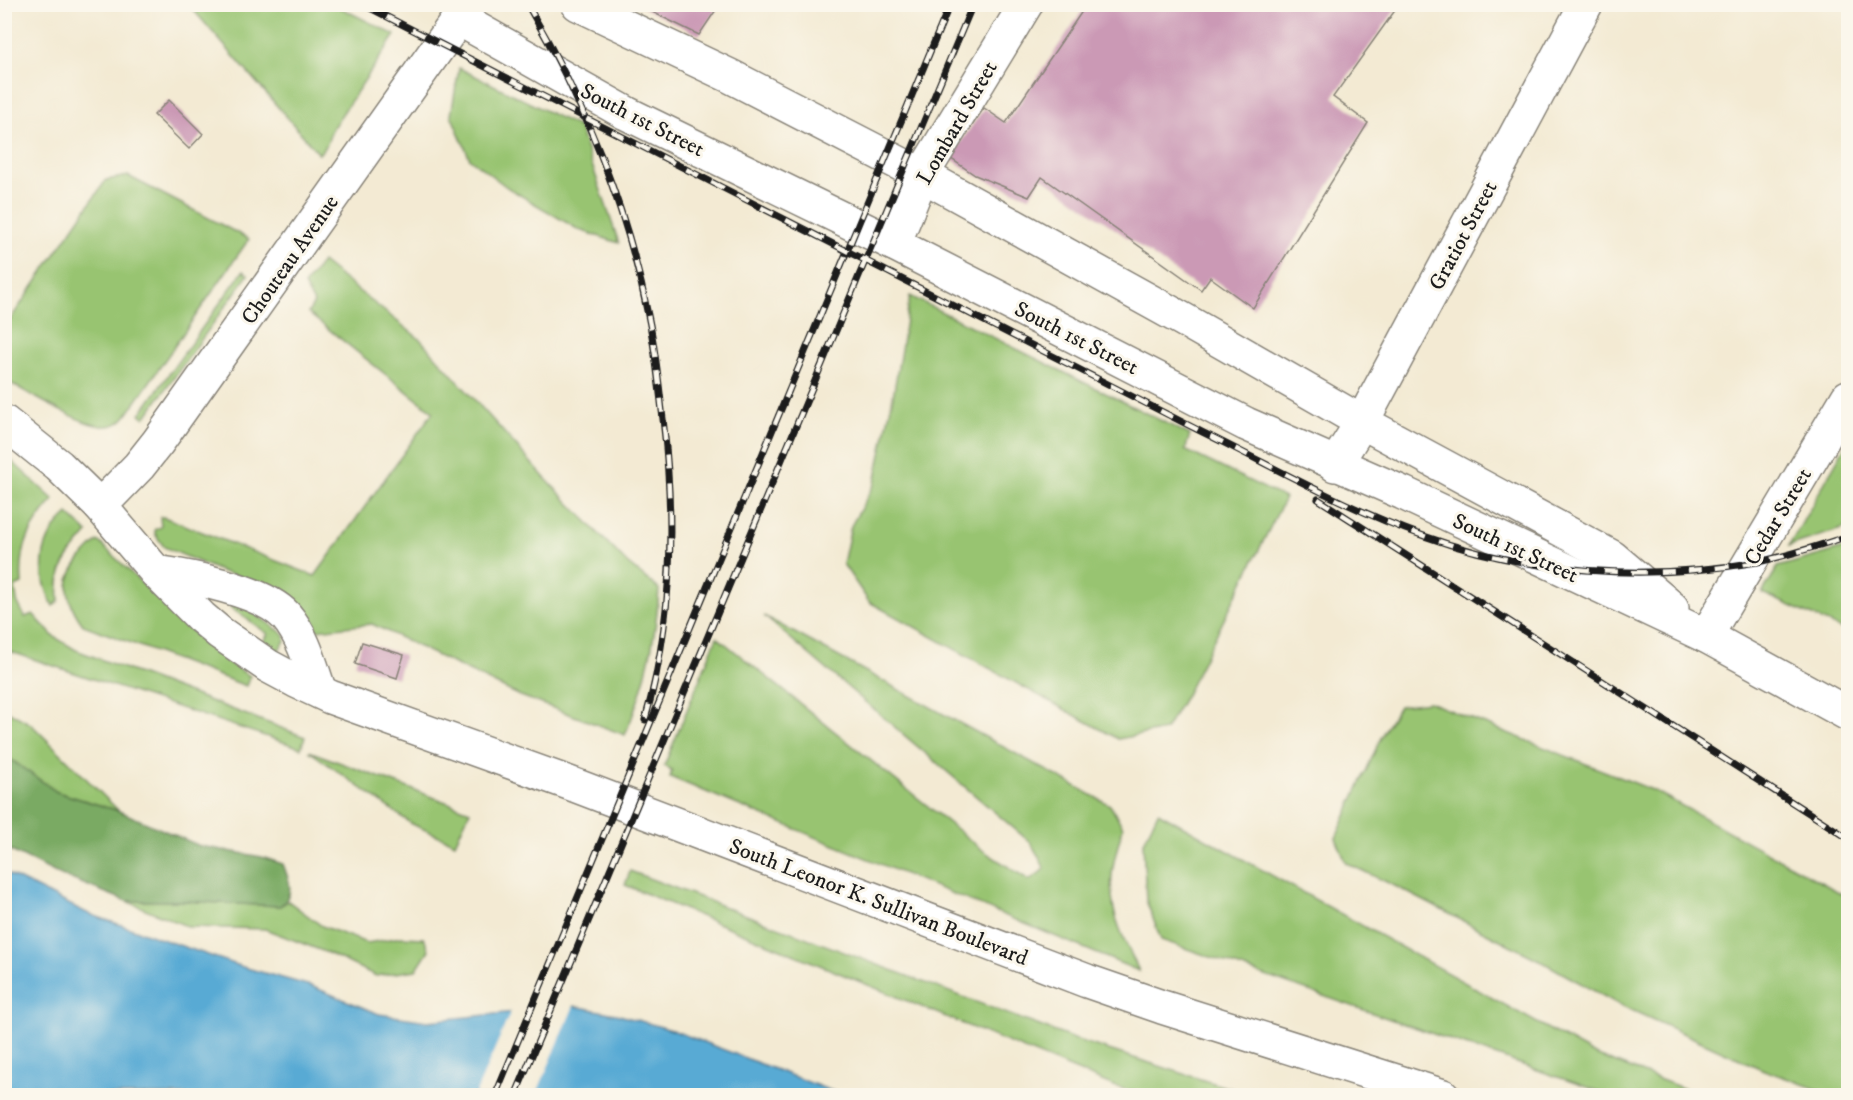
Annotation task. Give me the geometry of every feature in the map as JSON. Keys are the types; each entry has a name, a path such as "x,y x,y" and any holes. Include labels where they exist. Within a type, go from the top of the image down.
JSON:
{"street":[{"name":"South 1st Street","path":"578,4 730,76 922,175 1184,320 1362,422 1612,557 1706,636"},
{"name":"Lombard Street","path":"894,244 922,175 1026,4"},
{"name":"Gratiot Street","path":"1335,465 1362,422 1587,4"},
{"name":"South 1st Street","path":"464,11 626,113 894,244 1235,418 1335,465 1403,493 1706,636 1848,714"},
{"name":"Chouteau Avenue","path":"100,506 139,466 158,442 464,11"},
{"name":"Cedar Street","path":"1706,636 1848,397"},
{"name":"South Leonor K. Sullivan Boulevard","path":"4,422 59,466 100,506 156,572 201,617 268,666 320,692 569,783 1087,981 1172,1011 1443,1095"},
{"path":"156,572 196,578 271,604 285,615 295,629 320,692"}],"green space":[{"path":"189,5 335,5 395,35 332,129 327,144 319,154"},
{"path":"459,68 579,127 619,243 579,230 508,188 470,159 451,115"},
{"path":"128,176 249,239 126,416 116,424 102,426 67,414 5,380 5,327 106,180"},
{"path":"322,262 421,340 544,477 627,563 659,589 648,664 625,735 518,695 372,624 317,630 305,611 290,596 270,586 220,571 164,547 155,534 155,529 161,527 160,517 164,517 315,576 433,412 308,313 314,303 304,285"},
{"path":"243,271 248,275 145,418 140,414"},
{"path":"910,296 1190,435 1185,450 1285,498 1186,695 1165,730 1118,739 869,602 843,564 851,526 875,483"},
{"path":"1848,441 1848,527 1789,546"},
{"path":"4,454 54,500 38,519 24,548 22,584 15,587 17,601 25,617 33,614 53,636 76,650 305,737 301,748 5,650"},
{"path":"68,514 88,533 64,564 59,580 59,601 53,606 44,581 43,557 51,534"},
{"path":"98,541 196,635 229,663 250,676 246,686 83,625 70,600 69,580 79,561"},
{"path":"1848,547 1848,632 1762,593 1778,567"},
{"path":"236,600 285,635 285,641 278,651 272,652 264,647 263,642 268,634 231,608"},
{"path":"764,616 1110,805 1123,827 1113,870 1111,887 1113,906 1122,935 1139,971 670,777 672,770 664,766 717,637 985,852 1029,880 1045,869 1031,843"},
{"path":"1429,702 1655,791 1848,897 1848,1095 1833,1095 1764,1070 1616,1003 1539,960 1346,863 1336,838 1383,733 1399,706"},
{"path":"4,709 31,724 119,811 57,792 5,755"},
{"path":"309,751 470,811 455,843 412,824"},
{"path":"4,755 57,792 119,811 200,846 262,857 283,864 290,886 288,897 280,906 183,901 126,901 56,873 5,848"},
{"path":"1158,812 1595,1055 1701,1095 1610,1095 1161,940 1146,900 1143,844"},
{"path":"630,871 1074,1039 1235,1090 1233,1095 1144,1095 1114,1086 625,885"},
{"path":"126,901 183,901 280,906 288,901 322,926 367,943 401,937 424,938 429,950 416,970 376,976 330,954 265,929 189,927"}],"water":[{"path":"4,872 89,914 243,967 311,986 379,1014 428,1021 574,1006 616,1014 672,1030 842,1095 5,1095"}],"pier":[{"path":"575,1003 536,1095 475,1095 511,1011"}],"building":[{"path":"636,4 720,4 699,35"},
{"path":"1087,4 1391,4 1396,9 1333,97 1368,123 1253,308 1210,277 1201,290 1042,177 1029,197 975,175 950,158 984,108 1006,123"},
{"path":"169,100 203,134 189,149 154,115"},
{"path":"362,642 404,655 397,678 355,664"}],"railway":[{"path":"362,4 1202,432 1367,513 1424,536 1505,559 1547,566 1631,572 1716,568 1757,562 1792,554 1848,536"},
{"path":"527,4 548,41 585,118 616,197 640,279 654,345 667,457 670,532 669,570 661,646 645,720"},
{"path":"495,1096 950,4"},
{"path":"515,1096 973,4"},
{"path":"1318,499 1848,838"}]}
